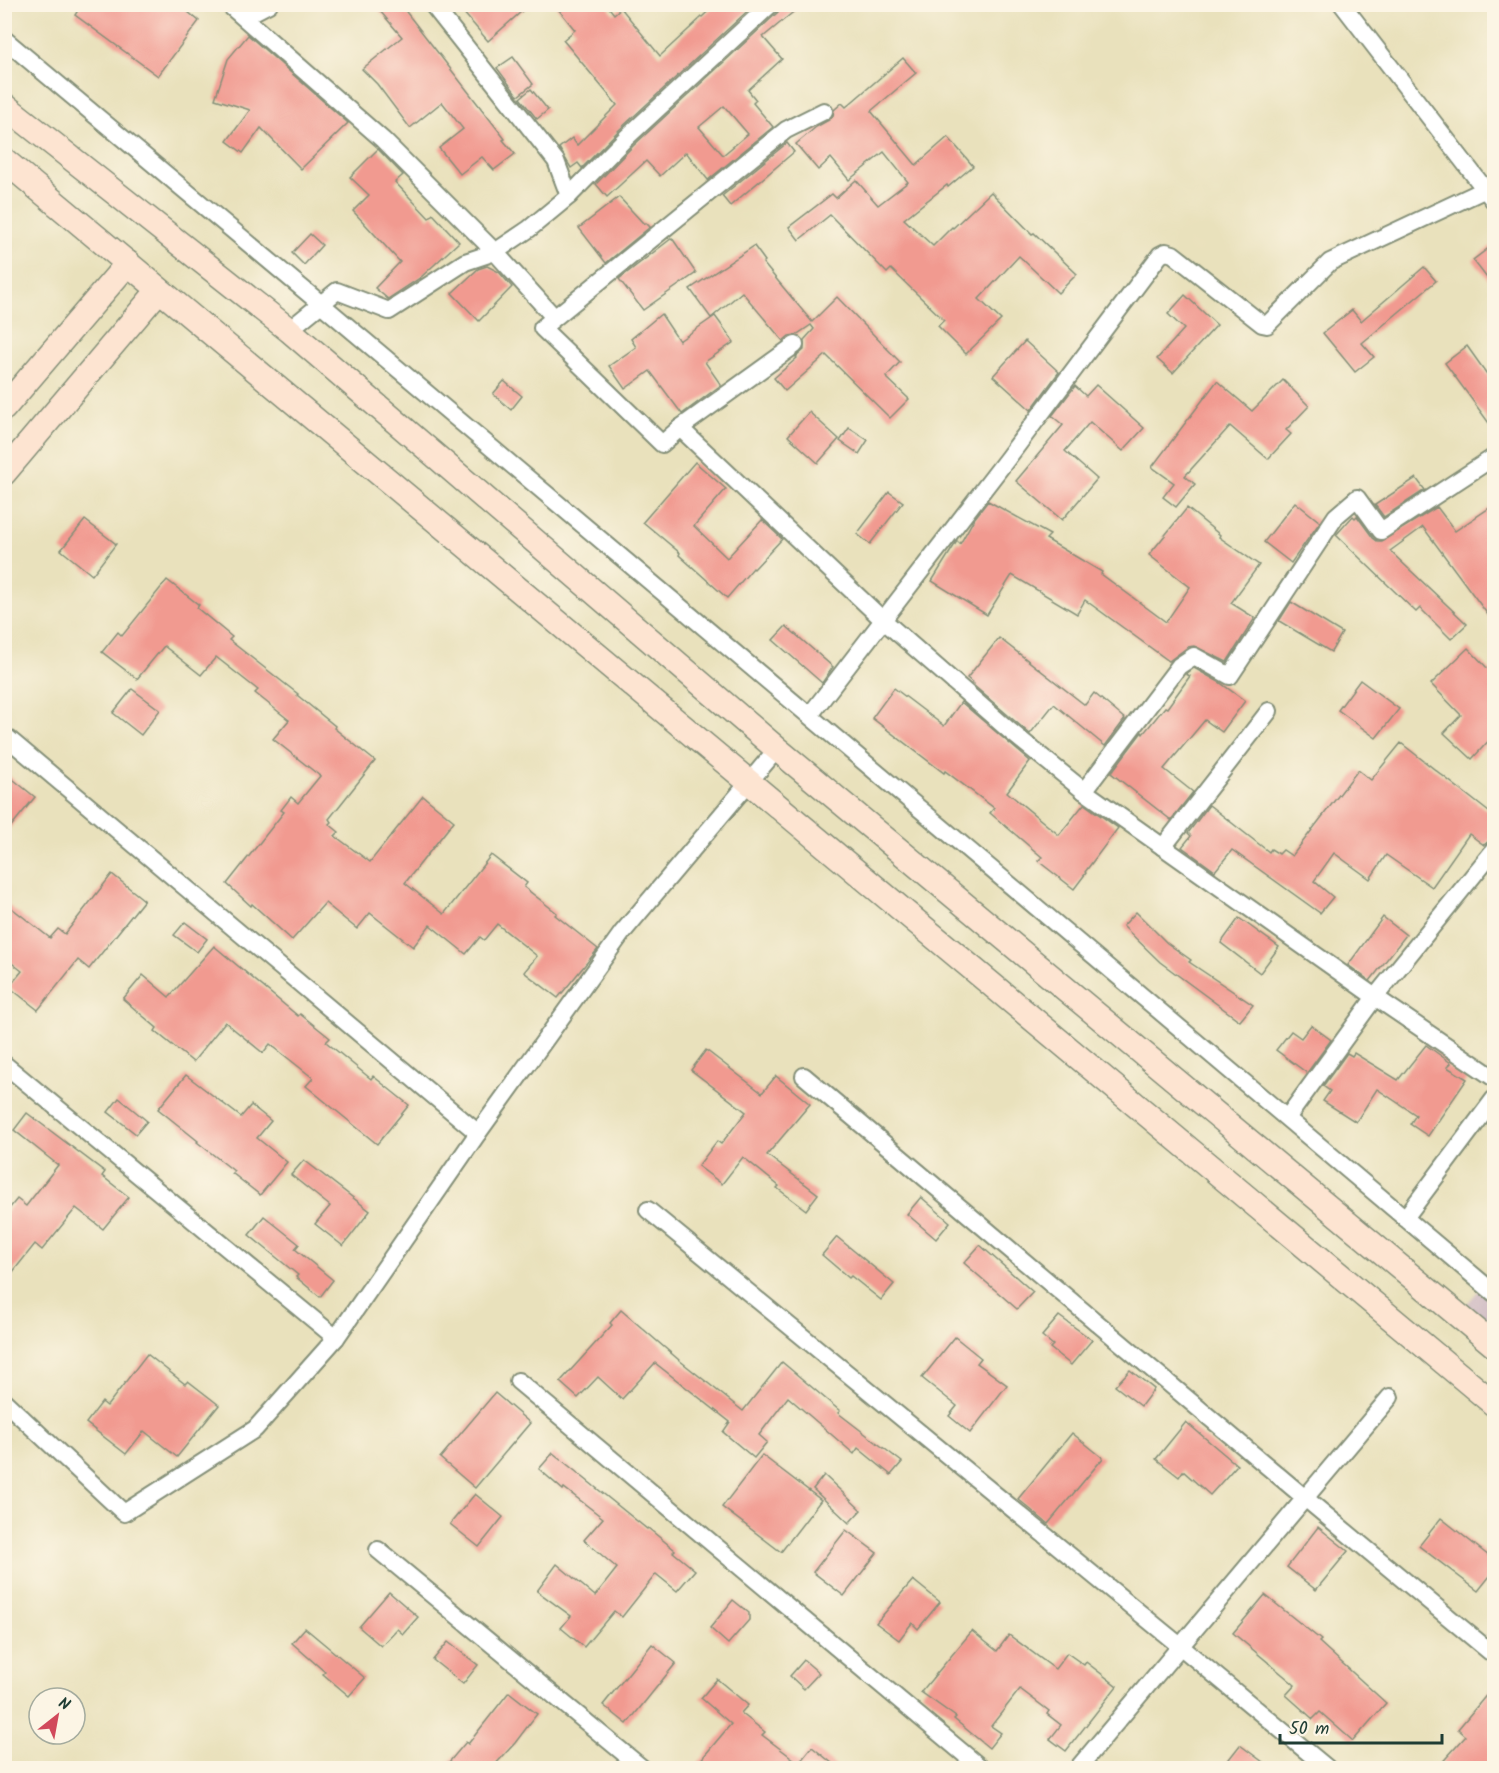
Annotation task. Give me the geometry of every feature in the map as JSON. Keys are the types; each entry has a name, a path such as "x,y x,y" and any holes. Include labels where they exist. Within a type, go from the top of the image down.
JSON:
{"main road":[{"path":"4,105 289,330 777,749 1494,1345"},
{"path":"4,160 1494,1404"},
{"path":"4,408 128,263"},
{"path":"4,473 159,290"}],"street":[{"path":"228,4 383,140 495,252 554,317"},
{"path":"244,17 269,4"},
{"path":"432,4 556,161 569,196"},
{"path":"289,330 337,291 389,311 465,262 495,252 529,229 569,196 626,138 771,4"},
{"path":"810,715 1014,450 1160,255 1166,252 1173,254 1262,324 1267,325 1330,262 1490,195 1342,4"},
{"path":"4,39 1494,1293"},
{"path":"795,345 680,428 662,444 542,328 762,152 786,130 824,111"},
{"path":"680,428 883,620 1010,731 1084,791 1375,998 1494,1078"},
{"path":"1084,791 1179,666 1194,656 1230,676 1336,516 1357,498 1381,531 1494,457"},
{"path":"1163,847 1269,711"},
{"path":"4,735 478,1133"},
{"path":"4,1401 124,1513 255,1429 336,1338 478,1133 622,933 777,749"},
{"path":"1287,1118 1375,998 1494,850"},
{"path":"4,1064 336,1338"},
{"path":"804,1076 1494,1654"},
{"path":"1405,1218 1494,1099"},
{"path":"648,1210 1327,1768"},
{"path":"519,1381 981,1768"},
{"path":"1078,1768 1390,1397"},
{"path":"378,1550 642,1768"}],"shaded area":[{"path":"1494,1273 1494,1345 1458,1314"}],"building":[{"path":"82,4 178,4 199,21 158,76 75,15"},
{"path":"374,4 400,4 515,154 494,170 482,157 460,174 439,148 463,129 442,102 410,128 377,84 362,69 402,37"},
{"path":"456,4 530,4 488,41"},
{"path":"554,4 606,4 614,14 621,8 660,56 716,4 755,4 619,130 582,168 578,163 571,168 559,148 572,138 577,145 617,105 563,40 575,30"},
{"path":"781,4 803,4 763,37 782,59 748,90 756,100 753,103 773,127 708,180 686,152 660,176 646,161 607,197 596,184 633,146 778,12","holes":["724,106 748,134 723,155 699,127"]},
{"path":"248,35 348,123 301,169 261,128 243,153 227,141 250,110 215,99 228,59"},
{"path":"513,57 533,84 518,96 497,68"},
{"path":"903,58 916,73 871,111 916,165 948,137 973,166 904,219 933,246 991,192 1032,234 1034,233 1077,274 1058,293 1019,256 979,299 1001,320 966,354 938,326 944,320 891,269 887,273 830,215 799,240 789,227 832,194 836,198 856,180 878,205 908,182 884,152 849,180 831,158 818,170 796,144 816,127 829,120 834,110 842,103 846,107"},
{"path":"531,89 548,110 537,119 520,98"},
{"path":"787,143 794,152 730,206 722,196"},
{"path":"378,149 403,175 395,182 429,218 433,214 459,242 420,278 388,299 375,288 400,262 353,211 369,195 350,177"},
{"path":"619,197 644,224 650,227 606,263 579,228"},
{"path":"310,234 322,245 304,265 292,253"},
{"path":"672,238 696,273 643,310 619,279"},
{"path":"1494,244 1494,287 1473,260"},
{"path":"754,246 765,261 763,263 812,322 837,297 900,362 886,377 909,399 890,418 826,355 785,391 774,378 804,350 804,340 814,329 811,325 783,341 742,292 711,318 690,289"},
{"path":"487,266 499,272 512,287 479,321 452,293 478,269"},
{"path":"1424,267 1436,281 1362,343 1374,357 1355,372 1323,333 1352,310 1361,321"},
{"path":"1185,295 1217,325 1173,373 1157,359 1184,329 1168,314"},
{"path":"661,314 679,341 715,316 734,342 705,362 721,385 682,414 650,371 625,389 609,366 636,347 631,339"},
{"path":"1025,341 1059,372 1031,410 993,376"},
{"path":"1467,346 1494,384 1494,430 1445,363"},
{"path":"1283,380 1309,406 1286,430 1291,434 1268,459 1230,426 1185,476 1195,484 1176,507 1163,497 1174,483 1152,467 1217,381 1252,411"},
{"path":"504,381 522,396 511,410 493,394"},
{"path":"1096,385 1144,428 1123,451 1090,422 1065,451 1097,479 1062,520 1016,481 1063,425 1052,416 1075,386 1086,396"},
{"path":"809,412 839,439 818,463 788,436"},
{"path":"849,428 868,440 859,454 840,441"},
{"path":"695,462 726,489 694,526 727,558 762,520 782,539 727,598 679,555 680,553 643,522"},
{"path":"1416,478 1425,490 1384,517 1375,505"},
{"path":"889,492 903,502 870,544 857,534"},
{"path":"988,501 1050,535 1046,539 1102,572 1101,574 1166,622 1190,587 1149,555 1187,508 1220,535 1219,537 1259,565 1231,603 1255,618 1227,662 1194,646 1188,647 1169,661 1085,600 1077,614 1012,575 987,615 932,581 957,541 960,544 974,519"},
{"path":"1295,502 1320,522 1291,563 1264,542"},
{"path":"1494,505 1494,623 1423,527 1390,551 1467,624 1451,639 1420,608 1416,612 1336,535 1353,516 1355,518 1357,516 1373,538 1382,541 1437,507 1455,531"},
{"path":"85,520 116,544 92,575 61,550"},
{"path":"167,580 199,605 197,608 232,637 229,640 298,694 335,726 334,728 375,761 329,819 331,822 329,824 339,832 335,836 370,862 423,796 454,821 405,883 444,914 491,855 527,883 524,887 557,913 555,915 598,949 558,998 524,972 537,956 497,924 484,940 480,937 466,954 430,925 413,947 370,913 357,929 325,903 292,940 227,884 284,812 281,810 291,797 298,803 320,776 273,739 289,720 255,693 258,690 216,657 201,675 164,646 137,679 102,652 118,632 122,636"},
{"path":"1291,602 1342,633 1331,652 1279,621"},
{"path":"786,626 833,667 822,683 773,640"},
{"path":"999,638 1085,705 1094,693 1125,719 1105,746 1054,704 1030,734 973,685 967,678"},
{"path":"1468,648 1494,675 1494,735 1472,759 1444,733 1461,715 1431,684"},
{"path":"1194,668 1219,682 1245,701 1222,732 1205,720 1164,769 1193,792 1171,820 1111,773 1142,732 1143,734 1165,707 1167,708 1190,676 1186,674"},
{"path":"1360,680 1399,709 1376,738 1338,710"},
{"path":"894,688 944,726 961,702 1030,761 1007,792 1059,835 1084,804 1118,828 1074,889 1038,861 1042,857 990,813 994,808 872,718"},
{"path":"132,689 160,710 141,735 113,713"},
{"path":"1401,743 1494,816 1494,840 1484,845 1469,834 1432,887 1386,855 1370,879 1334,853 1314,881 1333,897 1320,913 1232,850 1215,871 1182,847 1191,836 1188,833 1209,805 1269,852 1271,849 1279,854 1283,850 1292,856 1358,770 1371,780"},
{"path":"4,772 35,797 4,835"},
{"path":"112,874 144,900 89,969 78,960 38,1010 9,987 22,971 4,957 4,902 50,938 58,929 65,934"},
{"path":"1136,912 1167,943 1191,960 1189,962 1253,1005 1240,1021 1160,962 1123,926"},
{"path":"1383,917 1406,935 1370,981 1348,965"},
{"path":"1239,918 1279,947 1260,973 1221,943"},
{"path":"185,922 207,939 197,952 174,935"},
{"path":"214,946 298,1016 300,1014 330,1038 326,1042 371,1079 373,1076 409,1105 377,1144 306,1086 313,1078 270,1044 263,1053 225,1022 193,1062 155,1031 157,1028 123,999 143,975 169,997"},
{"path":"1311,1025 1331,1040 1307,1073 1276,1050 1291,1031 1301,1038"},
{"path":"1426,1045 1451,1063 1447,1067 1467,1079 1428,1136 1410,1124 1416,1115 1377,1089 1356,1122 1323,1101 1330,1091 1323,1086 1347,1053 1352,1056 1354,1053 1398,1080"},
{"path":"706,1050 762,1093 776,1076 810,1104 767,1155 818,1194 806,1210 777,1188 779,1186 743,1157 722,1184 698,1166 717,1141 721,1144 746,1112 691,1070"},
{"path":"186,1075 241,1117 251,1105 271,1121 257,1138 287,1162 260,1195 158,1109"},
{"path":"119,1098 147,1121 136,1134 108,1112"},
{"path":"27,1113 105,1172 102,1176 129,1197 103,1229 76,1208 42,1250 35,1244 4,1283 4,1215 17,1199 26,1206 58,1165 14,1130"},
{"path":"304,1160 370,1211 343,1246 315,1224 330,1206 291,1175"},
{"path":"921,1197 950,1222 936,1239 907,1214"},
{"path":"264,1216 299,1244 295,1249 333,1280 320,1297 296,1277 298,1275 249,1235"},
{"path":"837,1237 894,1284 881,1300 851,1276 849,1278 822,1255"},
{"path":"980,1245 1033,1292 1017,1309 964,1263"},
{"path":"621,1310 743,1411 782,1362 840,1411 838,1413 902,1462 891,1475 858,1448 854,1454 788,1397 759,1435 767,1442 754,1458 723,1432 730,1422 655,1363 622,1399 598,1377 578,1398 560,1382 612,1325 610,1323"},
{"path":"1059,1316 1092,1340 1071,1365 1050,1348 1053,1345 1042,1336"},
{"path":"955,1337 981,1358 977,1363 1007,1385 970,1433 949,1416 957,1406 922,1378"},
{"path":"147,1354 185,1384 188,1381 219,1405 177,1457 144,1431 126,1454 86,1423 102,1402 107,1406"},
{"path":"1130,1370 1154,1389 1141,1406 1115,1386"},
{"path":"495,1393 530,1423 475,1488 440,1458"},
{"path":"1186,1422 1237,1465 1210,1495 1183,1471 1179,1477 1156,1459"},
{"path":"1072,1433 1103,1458 1048,1524 1018,1499"},
{"path":"553,1453 675,1550 673,1552 695,1570 677,1591 656,1574 622,1617 614,1611 584,1647 561,1628 571,1616 537,1591 557,1564 595,1596 617,1568 584,1540 603,1518 564,1488 563,1490 539,1469"},
{"path":"762,1455 821,1500 781,1552 722,1507"},
{"path":"824,1475 861,1510 849,1523 813,1489"},
{"path":"475,1494 503,1517 479,1547 450,1524"},
{"path":"1441,1518 1494,1560 1494,1571 1478,1591 1419,1546"},
{"path":"1318,1527 1348,1551 1316,1590 1287,1567"},
{"path":"846,1530 877,1553 844,1596 813,1572"},
{"path":"913,1580 940,1602 918,1629 912,1623 899,1640 876,1623"},
{"path":"389,1592 418,1617 403,1634 397,1629 381,1646 359,1627"},
{"path":"1265,1595 1321,1640 1319,1642 1386,1703 1353,1741 1320,1712 1313,1719 1286,1695 1295,1685 1233,1633"},
{"path":"733,1600 749,1613 749,1620 728,1644 710,1628"},
{"path":"305,1628 365,1678 349,1696 292,1643"},
{"path":"972,1631 997,1651 1009,1635 1055,1669 1067,1653 1084,1665 1086,1662 1117,1686 1066,1751 1050,1739 1061,1725 1047,1714 1049,1711 1020,1689 991,1726 1001,1733 989,1748 954,1719 956,1717 921,1692"},
{"path":"448,1642 478,1665 463,1684 433,1660"},
{"path":"652,1644 676,1663 627,1724 603,1705"},
{"path":"804,1660 819,1673 804,1689 790,1676"},
{"path":"717,1679 748,1705 741,1713 765,1732 762,1735 799,1763 812,1747 838,1768 694,1768 731,1724 701,1698"},
{"path":"1494,1686 1494,1754 1482,1768 1437,1768 1466,1736 1458,1729"},
{"path":"509,1692 537,1714 515,1743 492,1768 444,1768 466,1742 468,1744"},
{"path":"1240,1745 1271,1768 1222,1768"}]}
